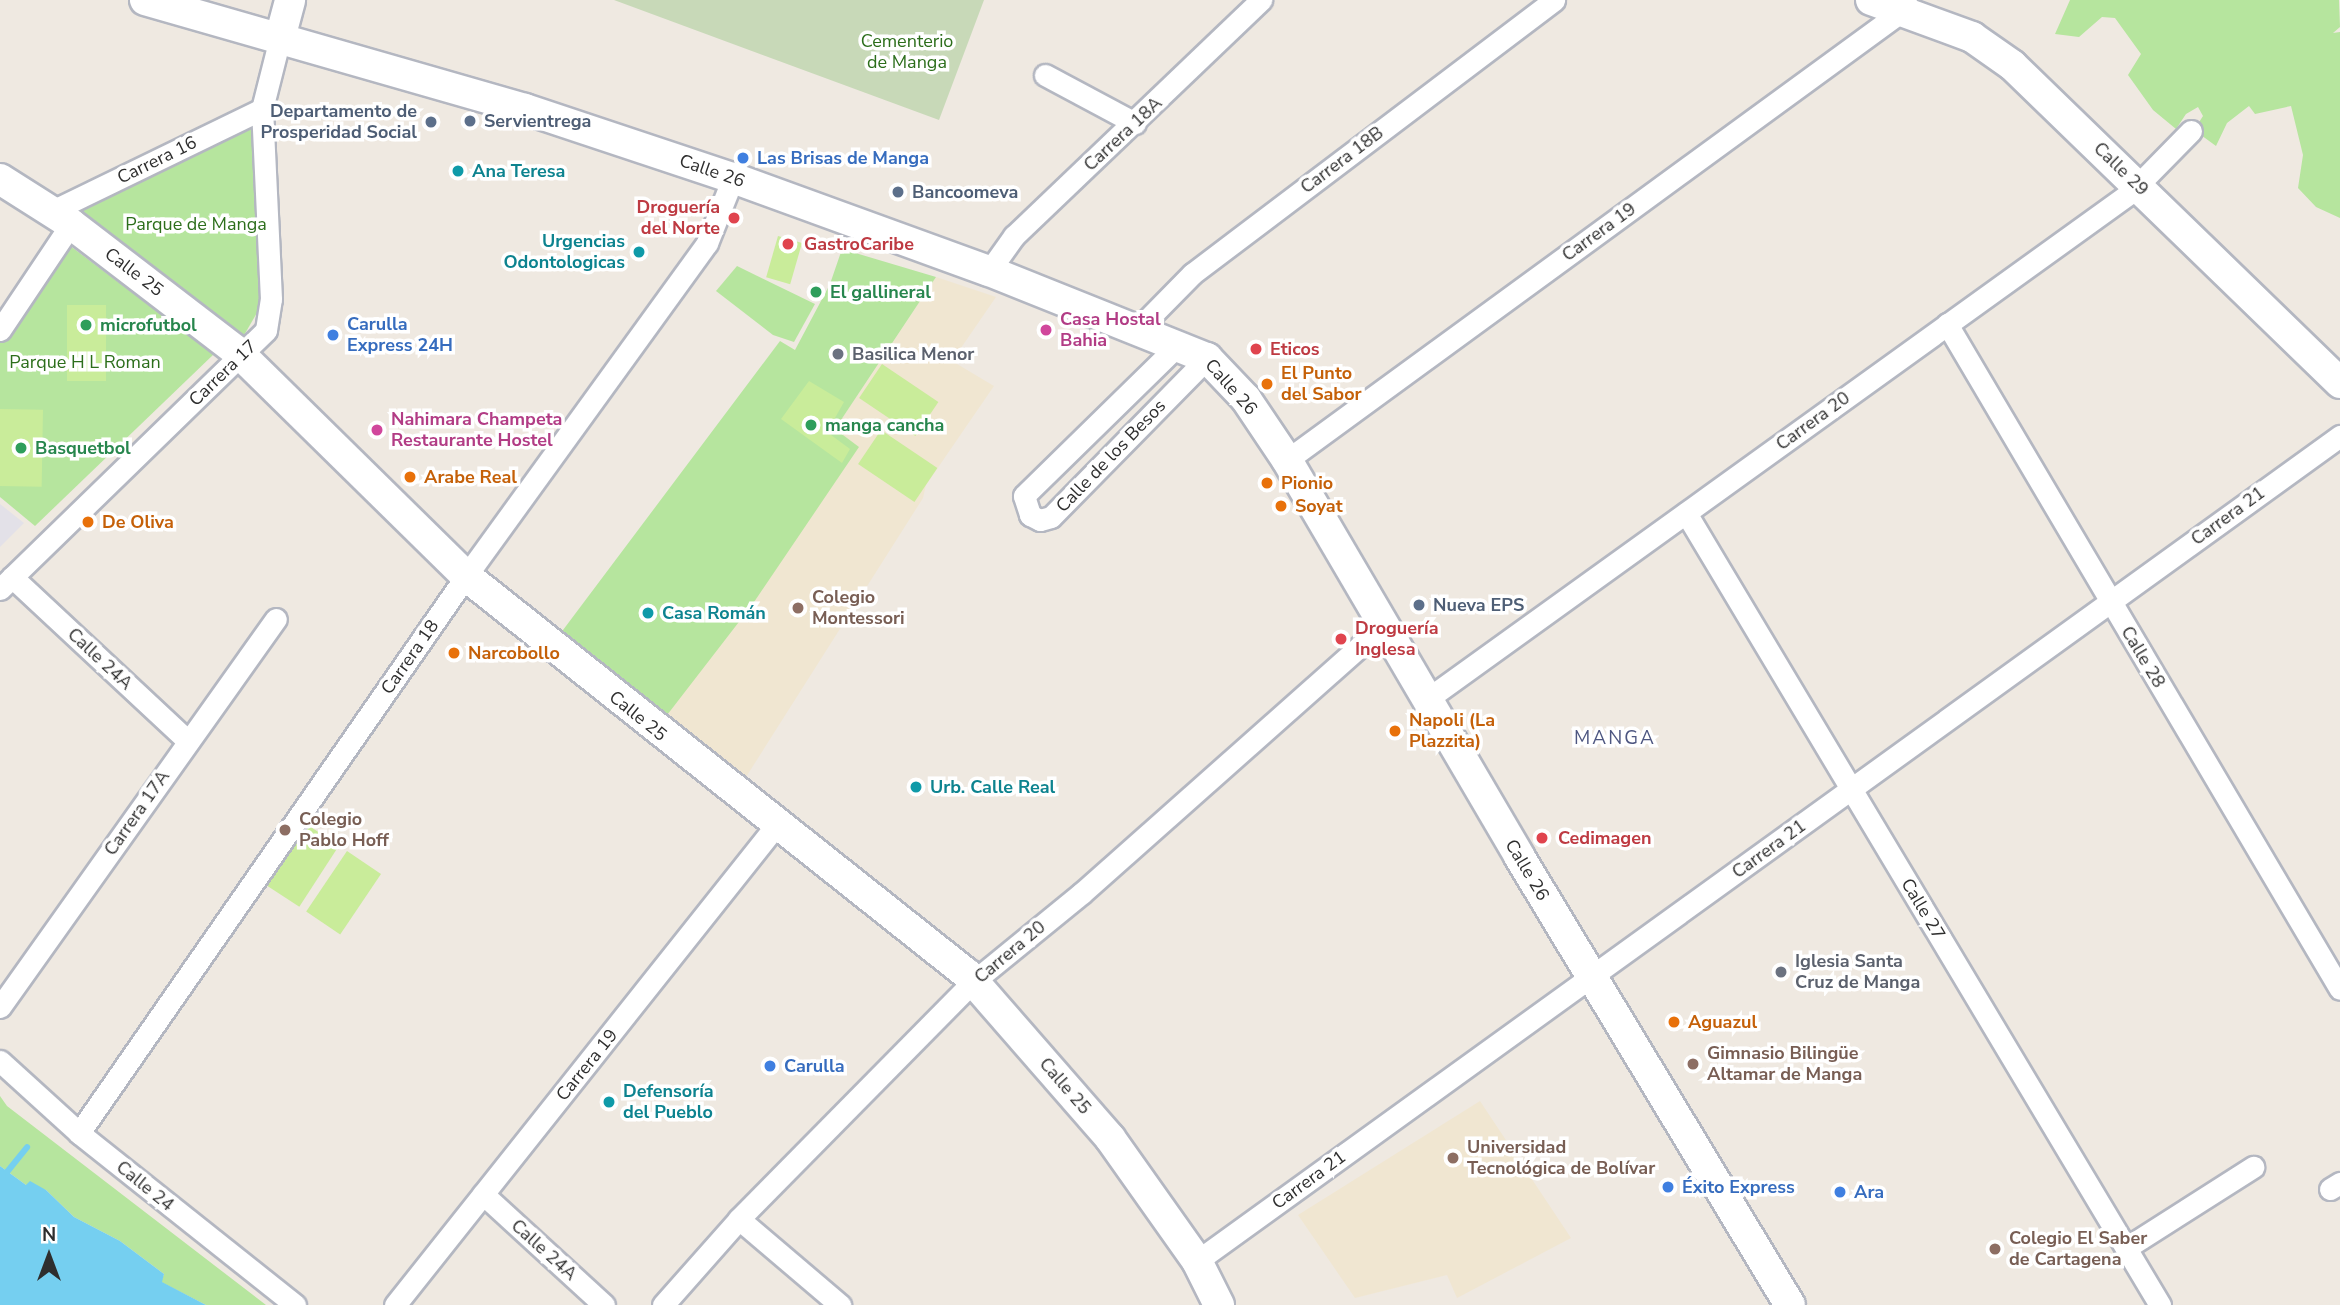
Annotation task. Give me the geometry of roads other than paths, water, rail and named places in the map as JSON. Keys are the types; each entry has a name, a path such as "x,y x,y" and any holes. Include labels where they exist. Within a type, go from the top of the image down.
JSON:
{"street":[{"name":"Calle 26","path":"145,0 525,109 733,178 989,271 1179,344 1206,358 1247,399 1287,460 1426,700 1790,1305"},
{"name":"Carrera 17","path":"6,583 266,330 271,314 262,109 290,0"},
{"name":"Carrera 18A","path":"989,271 1014,236 1261,0"},
{"name":"Carrera 18B","path":"1138,329 1192,274 1554,0"},
{"name":"Calle 29","path":"1871,0 1905,6 1972,37 2012,65 2340,383"},
{"name":"Carrera 19","path":"1287,460 1905,6"},
{"path":"1045,75 1135,123"},
{"name":"Carrera 16","path":"61,217 262,109"},
{"name":"Carrera 20","path":"1426,700 2139,186 2191,131"},
{"name":"Carrera 18","path":"79,1133 466,576 707,243 733,178"},
{"name":"Calle 25","path":"0,179 61,217 241,355 466,576 974,981 1110,1138 1198,1261 1219,1305"},
{"path":"0,330 61,217"},
{"name":"Calle 28","path":"1948,324 2340,989"},
{"name":"Calle de los Besos","path":"1179,344 1024,496 1030,515 1051,517 1206,358"},
{"name":"Carrera 21","path":"1198,1261 2340,436"},
{"name":"Calle 27","path":"1686,513 2160,1305"},
{"name":"Calle 24A","path":"6,583 188,741"},
{"name":"Carrera 17A","path":"0,1007 276,619"},
{"name":"Carrera 20","path":"663,1305 739,1219 974,981 1092,884 1383,626"},
{"name":"Carrera 19","path":"396,1305 777,824"},
{"name":"Calle 24","path":"0,1061 79,1133 295,1305"},
{"path":"2126,1248 2253,1167"},
{"name":"Calle 24A","path":"483,1194 604,1305"},
{"path":"739,1219 840,1305"}],"water":[{"path":"0,1166 26,1185 30,1181 46,1190 74,1217 120,1241 164,1274 162,1282 206,1305 0,1305"}],"waterway":[{"path":"7,1172 27,1147"}],"place":[{"name":"Servientrega","path":"470,121"},
{"name":"Departamento de Prosperidad Social","path":"431,122"},
{"name":"Las Brisas de Manga","path":"743,158"},
{"name":"Ana Teresa","path":"458,171"},
{"name":"Bancoomeva","path":"898,192"},
{"name":"Droguería del Norte","path":"734,218"},
{"name":"GastroCaribe","path":"788,244"},
{"name":"Urgencias Odontologicas","path":"639,252"},
{"name":"El gallineral","path":"816,292"},
{"name":"microfutbol","path":"86,325"},
{"name":"Casa Hostal Bahia","path":"1046,330"},
{"name":"Carulla Express 24H","path":"333,335"},
{"name":"Eticos","path":"1256,349"},
{"name":"Basilica Menor","path":"838,354"},
{"name":"El Punto del Sabor","path":"1267,384"},
{"name":"manga cancha","path":"811,425"},
{"name":"Nahimara Champeta Restaurante Hostel","path":"377,430"},
{"name":"Basquetbol","path":"21,448"},
{"name":"Arabe Real","path":"410,477"},
{"name":"Pionio","path":"1267,483"},
{"name":"Soyat","path":"1281,506"},
{"name":"De Oliva","path":"88,522"},
{"name":"Nueva EPS","path":"1419,605"},
{"name":"Colegio Montessori","path":"798,608"},
{"name":"Casa Román","path":"648,613"},
{"name":"Droguería Inglesa","path":"1341,639"},
{"name":"Narcobollo","path":"454,653"},
{"name":"Napoli (La Plazzita)","path":"1395,731"},
{"name":"Urb. Calle Real","path":"916,787"},
{"name":"Colegio Pablo Hoff","path":"285,830"},
{"name":"Cedimagen","path":"1542,838"},
{"name":"Iglesia Santa Cruz de Manga","path":"1781,972"},
{"name":"Aguazul","path":"1674,1022"},
{"name":"Gimnasio Bilingüe Altamar de Manga","path":"1693,1064"},
{"name":"Carulla","path":"770,1066"},
{"name":"Defensoría del Pueblo","path":"609,1102"},
{"name":"Universidad Tecnológica de Bolívar","path":"1453,1158"},
{"name":"Éxito Express","path":"1668,1187"},
{"name":"Ara","path":"1840,1192"},
{"name":"Colegio El Saber de Cartagena","path":"1995,1249"}],"district":[{"name":"MANGA","path":"1615,739"}],"park label":[{"name":"Cementerio de Manga","path":"907,52"},
{"name":"Parque de Manga","path":"196,224"},
{"name":"Parque H L Roman","path":"85,362"}]}
